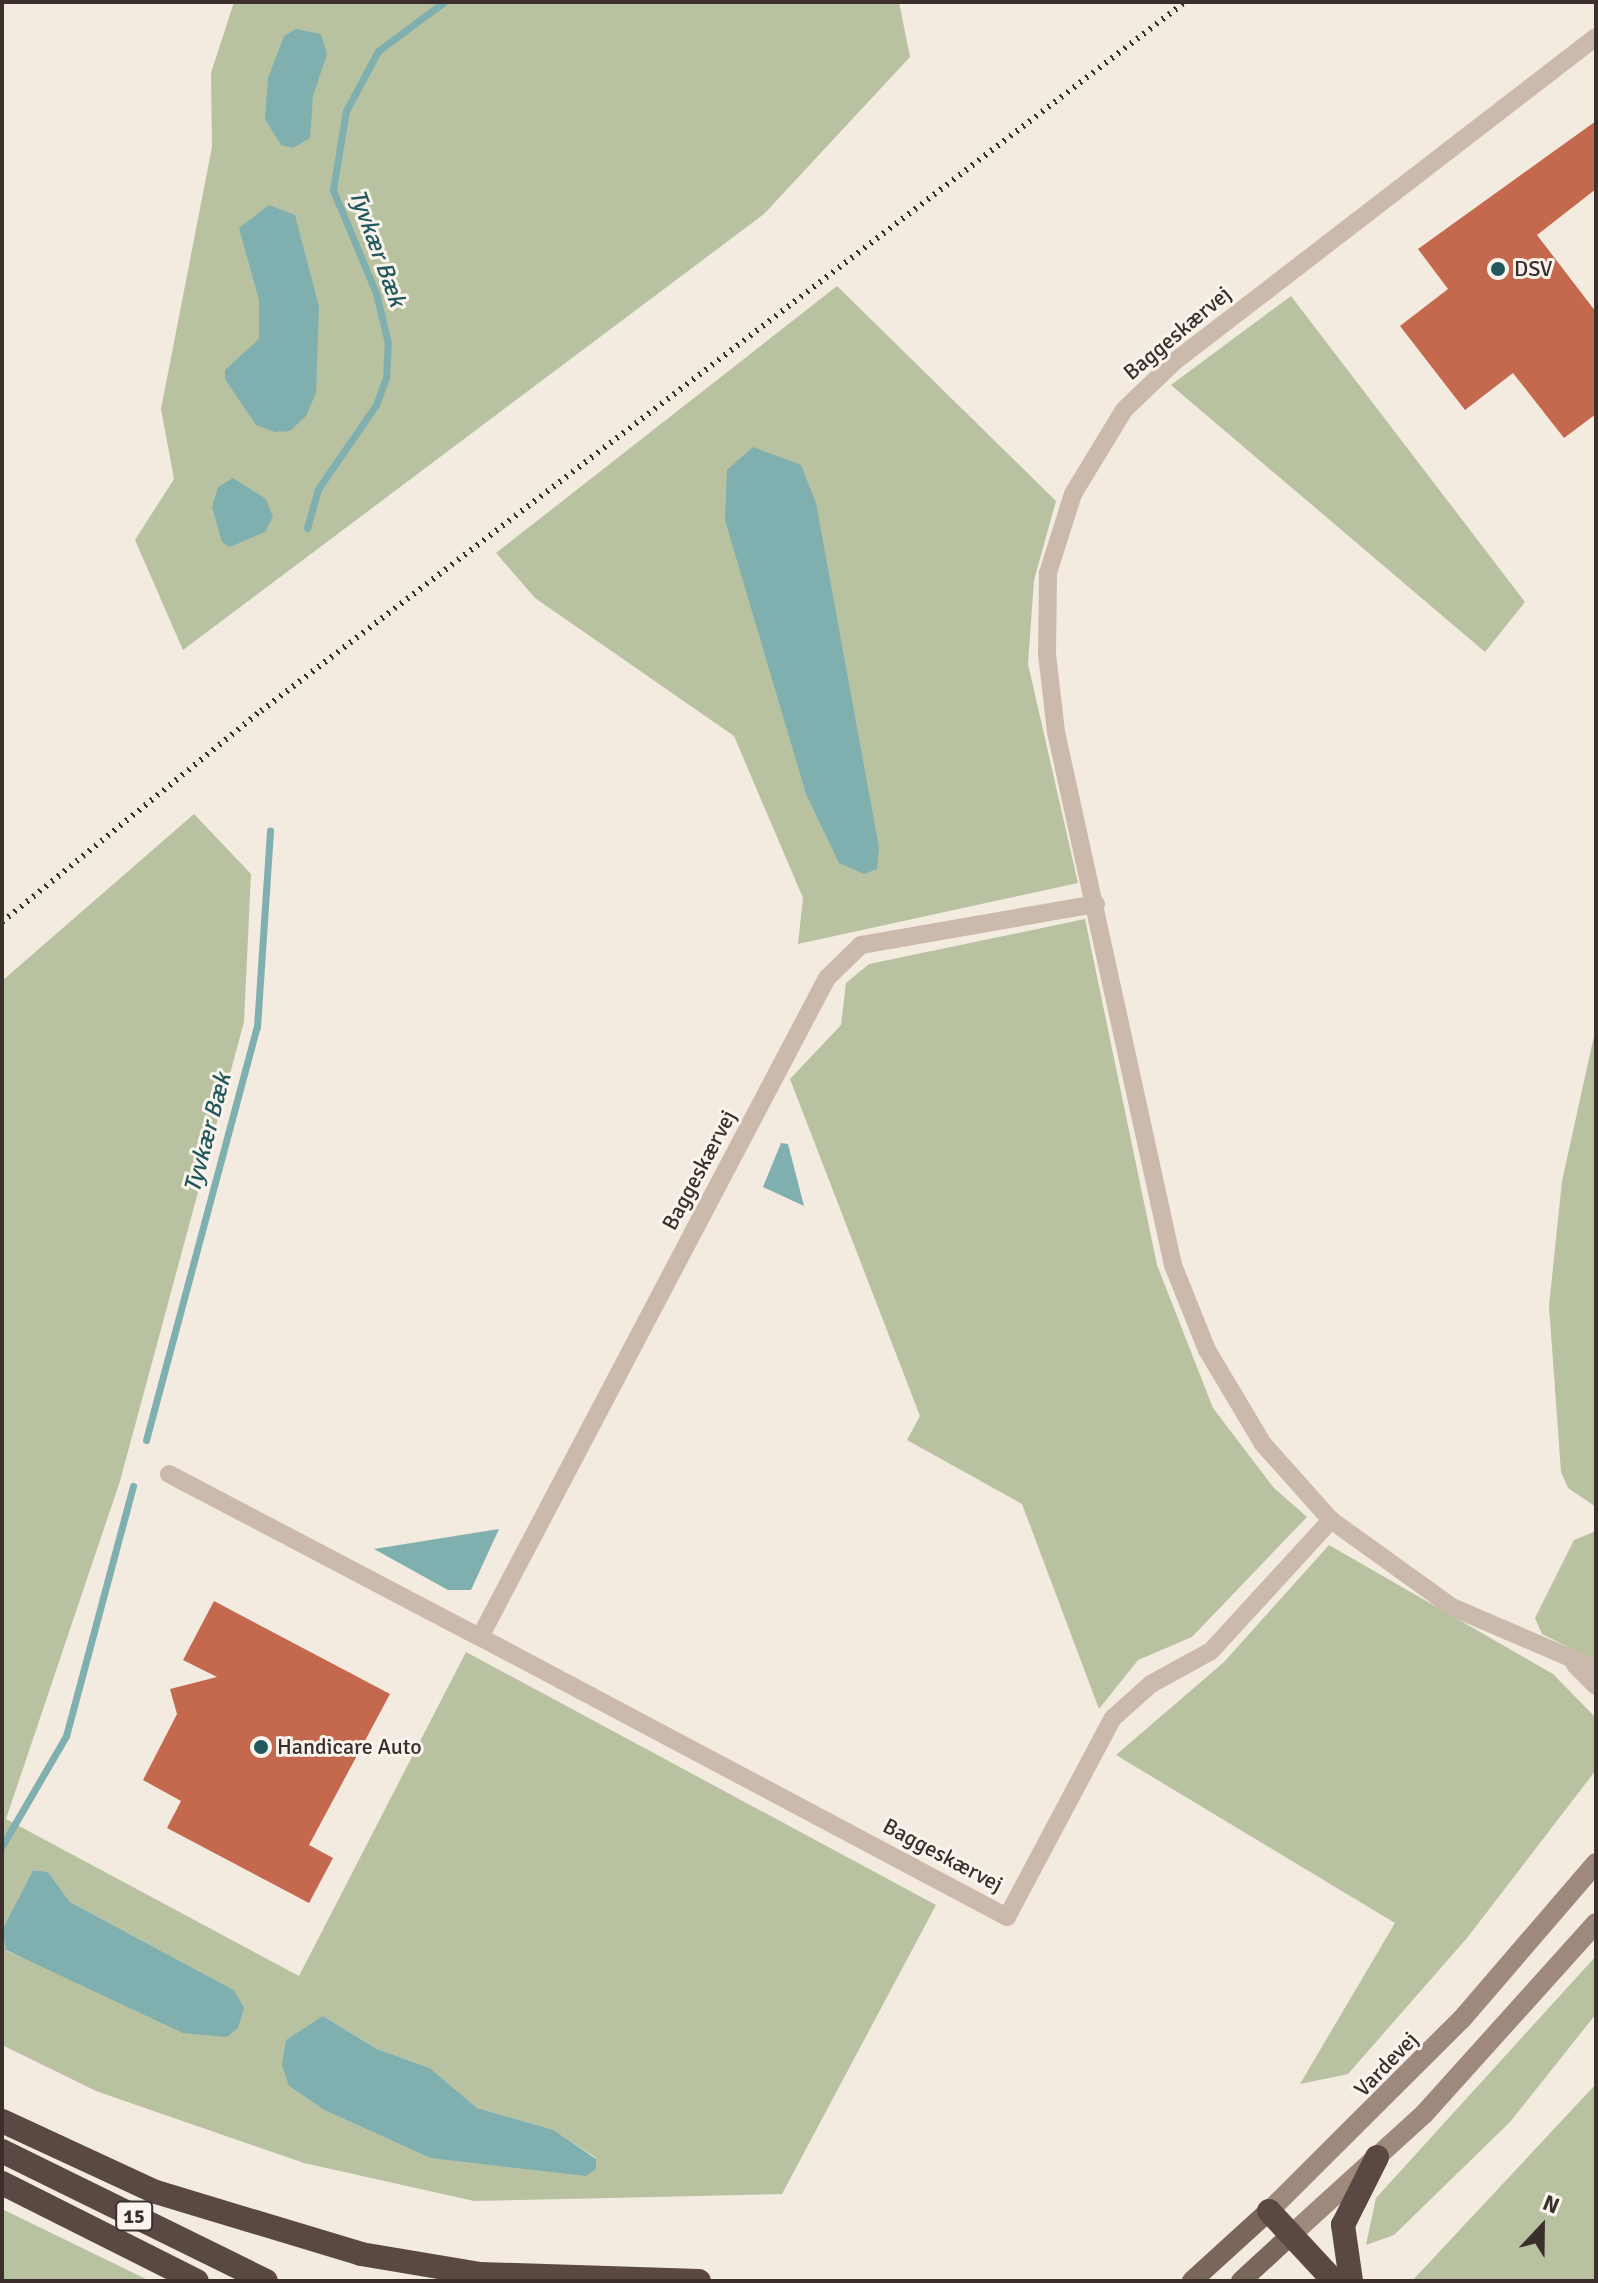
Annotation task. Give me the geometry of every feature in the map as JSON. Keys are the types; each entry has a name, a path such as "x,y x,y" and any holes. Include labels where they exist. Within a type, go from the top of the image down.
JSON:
{"highway":[{"path":"2,2121 156,2192 361,2254 480,2274 699,2281"},
{"name":"15","path":"2,2151 266,2281"},
{"path":"1351,2281 1343,2225 1377,2157"},
{"name":"15","path":"2,2183 197,2281"},
{"path":"1269,2211 1334,2281"}],"main road":[{"name":"Vardevej","path":"1192,2281 1269,2211"},
{"path":"1241,2281 1291,2235"}],"street":[{"name":"Baggeskærvej","path":"1596,37 1174,362 1124,410 1073,494 1048,573 1047,654 1056,732 1173,1265 1207,1350 1263,1444 1331,1520 1452,1607 1575,1665 1596,1669"},
{"name":"Baggeskærvej","path":"480,1637 827,978 861,945 1096,904"},
{"name":"Baggeskærvej","path":"169,1474 1007,1917 1113,1718 1151,1684 1211,1651 1331,1520"},
{"name":"Baggeskærvej","path":"1575,1665 1596,1686"},
{"name":"Vardevej","path":"1269,2211 1461,2020 1596,1863"},
{"path":"1291,2235 1377,2157 1596,1923"}],"green space":[{"path":"234,2 899,2 910,57 764,214 183,650 135,540 174,479 161,409 212,147 211,73"},
{"path":"837,286 1056,501 1034,580 1028,664 1078,883 798,944 803,898 734,736 535,598 496,553"},
{"path":"1291,296 1525,602 1485,652 1171,385"},
{"path":"194,814 251,874 244,1022 120,1481 6,1819 299,1976 466,1652 936,1905 782,2194 474,2201 304,2163 96,2091 2,2045 2,1931 7,1951 88,1985 234,1990 70,1902 48,1872 33,1870 2,1930 2,981","holes":["323,2016 377,2049 430,2068 477,2108 554,2130 596,2158 430,2158 324,2110 289,2086"]},
{"path":"1085,919 1157,1265 1213,1408 1274,1488 1307,1517 1192,1637 1138,1660 1099,1709 1022,1504 907,1440 920,1416 790,1079 841,1025 846,983 869,964"},
{"path":"1596,1027 1596,1507 1568,1488 1561,1472 1549,1306 1562,1181"},
{"path":"1596,1531 1596,1661 1542,1634 1535,1618 1574,1540"},
{"path":"1329,1545 1553,1674 1596,1718 1596,1770 1467,1938 1348,2074 1300,2084 1395,1923 1116,1755 1224,1662"},
{"path":"1596,1956 1596,2014 1510,2122 1394,2235 1366,2245 1376,2198"},
{"path":"1596,2084 1596,2281 1412,2281"},
{"path":"2,2209 150,2281 2,2281"}],"water":[{"path":"296,29 321,34 327,54 313,96 310,138 293,148 281,145 265,119 268,78 284,36"},
{"path":"269,205 295,215 319,307 316,393 306,416 290,431 275,432 256,425 225,379 225,370 259,339 259,300 239,228"},
{"path":"753,447 801,465 816,503 879,848 877,869 864,874 839,863 806,794 725,520 727,470"},
{"path":"233,478 266,499 273,517 265,532 230,547 222,542 212,507 218,487"},
{"path":"781,1143 788,1144 804,1206 763,1187"},
{"path":"499,1529 471,1590 448,1590 374,1549"},
{"path":"33,1870 48,1872 70,1902 234,1990 244,2008 238,2028 227,2037 183,2033 6,1950 2,1930"},
{"path":"323,2016 377,2049 430,2068 477,2108 554,2130 596,2159 596,2169 586,2176 430,2158 324,2110 289,2086 282,2065 286,2040"}],"building":[{"name":"DSV","path":"1596,121 1596,189 1537,235 1596,312 1596,414 1564,438 1513,373 1465,410 1400,326 1448,289 1418,249"},
{"name":"Handicare Auto","path":"214,1601 390,1694 309,1845 333,1858 309,1903 167,1828 181,1801 143,1780 177,1714 170,1689 217,1677 183,1660"}],"waterway":[{"name":"Tyvkær Bæk","path":"307,528 318,489 376,405 386,377 388,343 376,293 333,190 346,111 378,51 444,2"},
{"name":"Tyvkær Bæk","path":"146,1440 257,1027 270,830"},
{"name":"Tyvkær Bæk","path":"2,1846 66,1736 133,1486"}],"railway":[{"path":"2,922 261,711 1185,2"}],"place":[{"name":"DSV","path":"1498,269"},
{"name":"Handicare Auto","path":"261,1747"}]}
